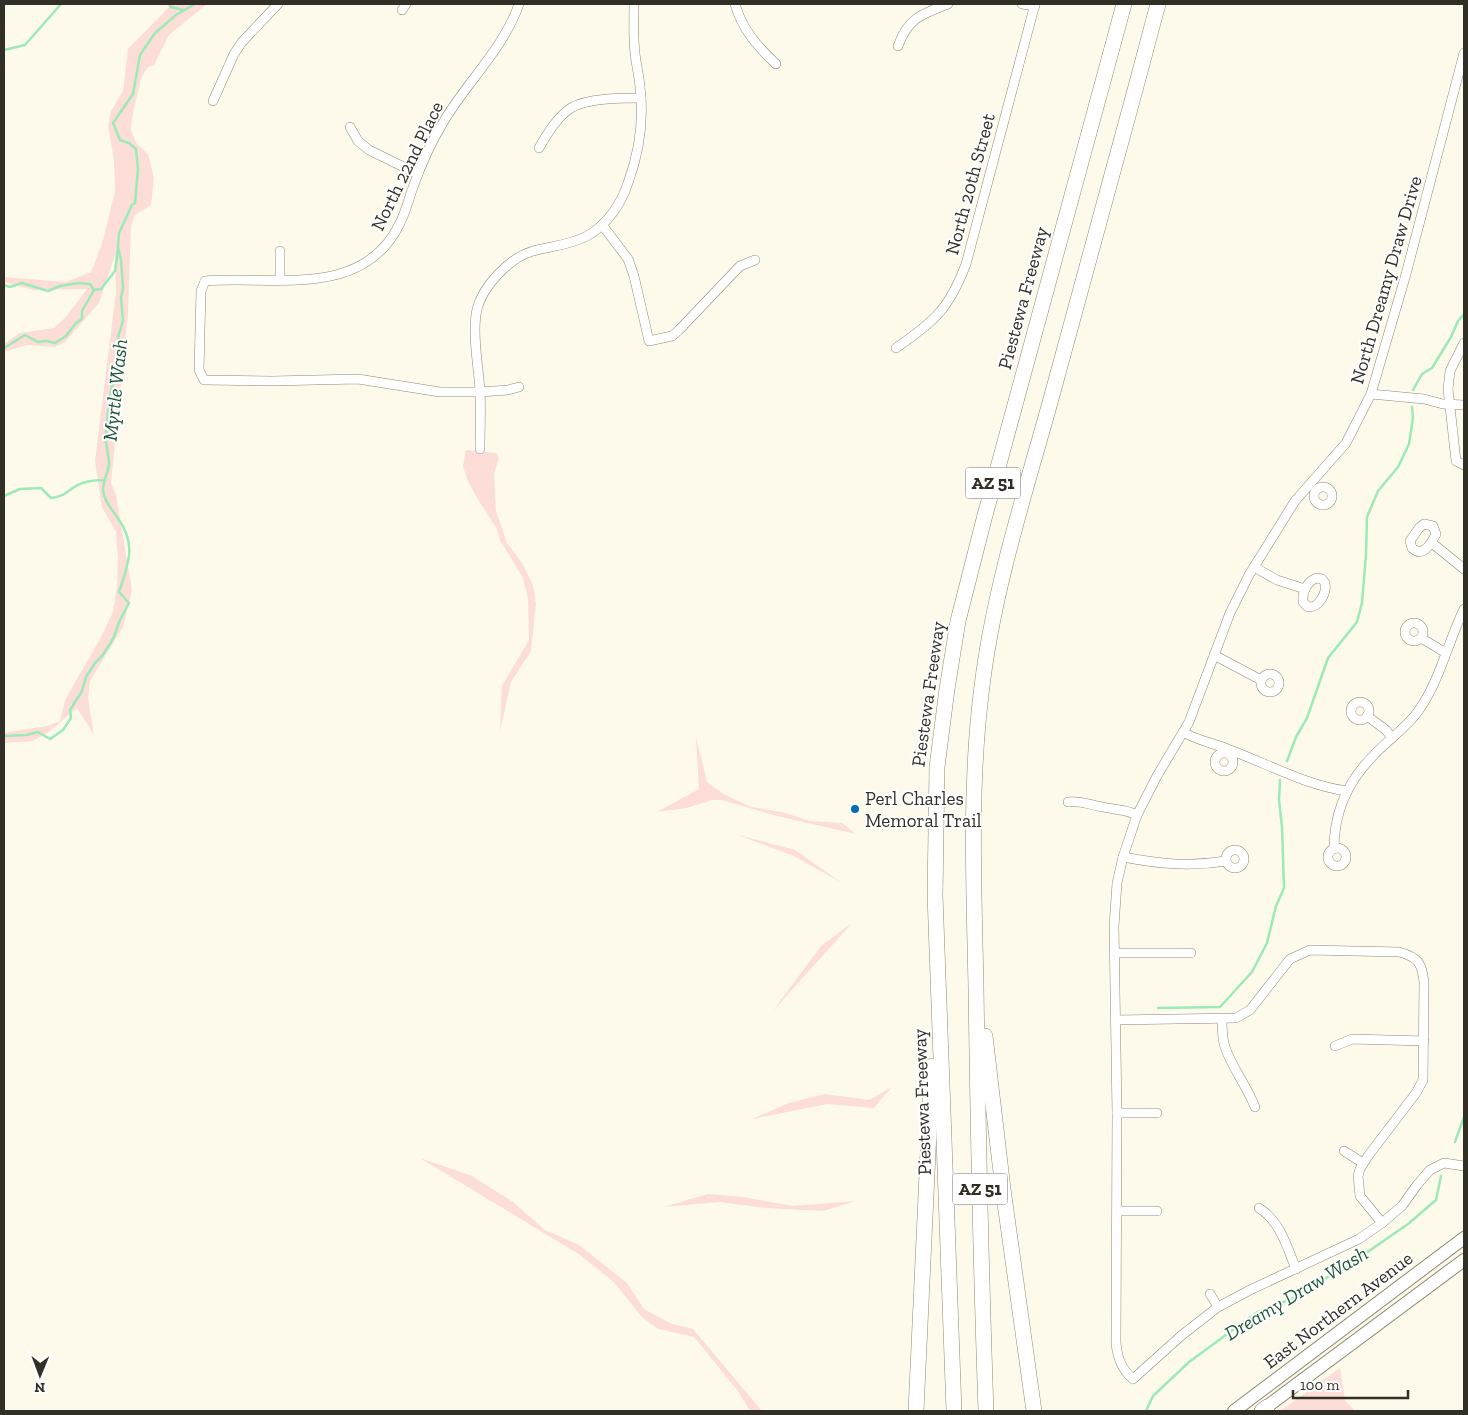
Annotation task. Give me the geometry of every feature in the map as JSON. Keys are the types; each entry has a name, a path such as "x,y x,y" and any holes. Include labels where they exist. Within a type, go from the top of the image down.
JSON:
{"highway":[{"name":"Piestewa Freeway","path":"954,1411 935,895 937,767 946,689 958,621 984,519 1124,4"},
{"name":"AZ 51","path":"986,1411 978,1151 972,843 973,768 982,681 991,632 1013,537 1158,4"},
{"path":"975,968 1004,1199 1034,1411"},
{"path":"916,1411 937,975"}],"main road":[{"name":"East Northern Avenue","path":"1234,1411 1464,1238"},
{"name":"East Northern Avenue","path":"1263,1410 1464,1260"}],"street":[{"path":"213,101 234,54 242,42 278,4"},
{"name":"North 22nd Place","path":"480,392 440,392 358,379 204,380 199,370 201,291 205,281 318,279 339,276 354,270 374,257 386,246 399,226 418,174 443,121 507,29 519,4"},
{"path":"480,449 480,392 476,335 477,309 489,284 512,262 530,252 587,237 602,226 620,201 628,184 637,155 640,134 641,98 635,55 634,4"},
{"path":"735,4 742,23 752,40 776,64"},
{"path":"898,46 908,24 927,12 948,4"},
{"path":"1022,4 1035,5"},
{"name":"North 20th Street","path":"896,348 929,324 951,298 966,264 1035,5"},
{"name":"North Dreamy Draw Drive","path":"1218,1307 1182,1335 1133,1379 1119,1362 1116,1342 1117,1112 1115,953 1116,896 1123,858 1138,815 1157,776 1189,722 1230,613 1254,567 1295,501 1313,487 1346,443 1371,394 1406,274 1464,53"},
{"path":"539,148 561,116 572,107 586,102 641,98"},
{"path":"350,127 358,141 369,150 418,174"},
{"path":"602,226 628,259 634,276 649,341 672,336 740,266 755,260"},
{"path":"280,251 280,280"},
{"path":"1464,343 1450,371 1448,389 1456,461 1464,464"},
{"path":"480,392 508,390 519,387"},
{"path":"1371,394 1464,405"},
{"path":"1432,543 1464,569"},
{"path":"1254,567 1276,580 1305,589"},
{"path":"1334,849 1337,821 1347,791 1372,756 1418,712 1433,689 1464,609"},
{"path":"1421,638 1446,652"},
{"path":"1214,655 1261,680"},
{"path":"1367,716 1386,730 1392,738"},
{"path":"1183,732 1193,738 1290,775 1333,789 1347,791"},
{"path":"1068,802 1080,800 1101,807 1129,811 1138,815"},
{"path":"1123,858 1152,863 1200,865 1226,861"},
{"path":"1116,1020 1236,1018 1250,1010 1290,959 1310,950 1399,952 1417,959 1423,968 1424,982 1424,1072 1420,1087 1363,1163 1358,1176 1360,1196 1382,1223"},
{"path":"1115,953 1191,953"},
{"path":"1222,1019 1222,1035 1225,1048 1249,1093 1254,1107"},
{"path":"1335,1046 1352,1039 1424,1041"},
{"path":"1117,1112 1157,1113"},
{"path":"1344,1151 1363,1163"},
{"path":"1210,1294 1218,1307 1359,1239 1402,1206 1417,1184 1430,1170 1444,1163 1464,1166"},
{"path":"1259,1208 1274,1221 1296,1269"},
{"path":"1117,1211 1157,1211"}],"shaded area":[{"path":"172,4 207,4 169,35 154,65 148,67 141,78 132,117 131,130 136,143 148,154 154,178 151,205 135,215 131,226 128,314 111,483 116,495 132,590 123,627 90,681 88,698 94,735 77,708 50,731 33,741 4,743 4,733 47,726 60,721 65,700 113,612 117,586 118,559 116,532 102,507 95,461 116,292 115,255 99,303 64,343 55,347 26,345 4,352 4,344 20,333 54,328 65,318 87,289 33,290 4,282 4,277 66,282 91,272 102,244 115,191 114,160 108,126 111,111 123,91 128,49"},
{"path":"466,450 496,453 499,458 494,474 496,511 507,543 522,563 533,585 536,604 531,651 511,682 500,731 502,686 529,640 528,599 523,578 467,479 463,466"},
{"path":"696,737 707,782 725,795 751,807 782,812 810,821 842,823 856,834 777,816 722,800 712,800 687,808 657,812 699,789"},
{"path":"735,834 795,850 842,883 794,856"},
{"path":"852,923 772,1012 821,946"},
{"path":"892,1087 874,1108 827,1104 752,1119 789,1103 825,1094 869,1100"},
{"path":"420,1158 472,1176 513,1202 545,1230 579,1245 627,1283 644,1309 672,1324 693,1329 762,1411 750,1411 738,1391 694,1337 658,1329 642,1317 614,1282 580,1255"},
{"path":"708,1194 743,1197 793,1206 856,1201 823,1211 766,1208 719,1202 663,1207"},
{"path":"1340,1368 1345,1401 1356,1411 1280,1411"}],"waterway":[{"path":"4,50 25,45 61,4"},
{"path":"169,4 171,7 183,10"},
{"name":"Myrtle Wash","path":"4,736 26,735 38,732 50,739 63,730 71,718 70,710 82,691 86,677 114,637 129,603 119,592 128,562 129,545 127,536 106,501 103,490 109,464 106,430 112,382 120,347 118,337 123,321 121,298 123,288 118,247 119,233 132,205 135,203 138,169 136,149 129,143 120,140 113,123 133,94 140,55 155,33 176,15 195,4"},
{"path":"4,285 10,287 22,283 48,291 60,286 79,283 90,284 94,290 101,289 115,271 118,249"},
{"path":"4,348 25,335 38,342 55,343 66,336 76,323 82,319 82,311 94,290"},
{"path":"1413,390 1422,374 1432,368 1451,337 1458,321 1464,314"},
{"path":"1287,761 1296,737 1307,718 1328,658 1357,622 1362,603 1367,517 1378,491 1398,467 1409,444 1413,418 1412,407"},
{"path":"4,496 20,489 41,488 51,498 63,495 82,483 104,480"},
{"path":"1158,1008 1220,1007 1252,972 1267,943 1276,906 1284,888 1279,800 1280,780"},
{"name":"Dreamy Draw Wash","path":"1455,1142 1464,1117"},
{"name":"Dreamy Draw Wash","path":"1146,1411 1153,1396 1189,1362 1256,1313 1291,1299 1353,1262 1408,1224 1436,1200 1441,1176"}],"place":[{"name":"Perl Charles Memoral Trail","path":"855,809"}]}
